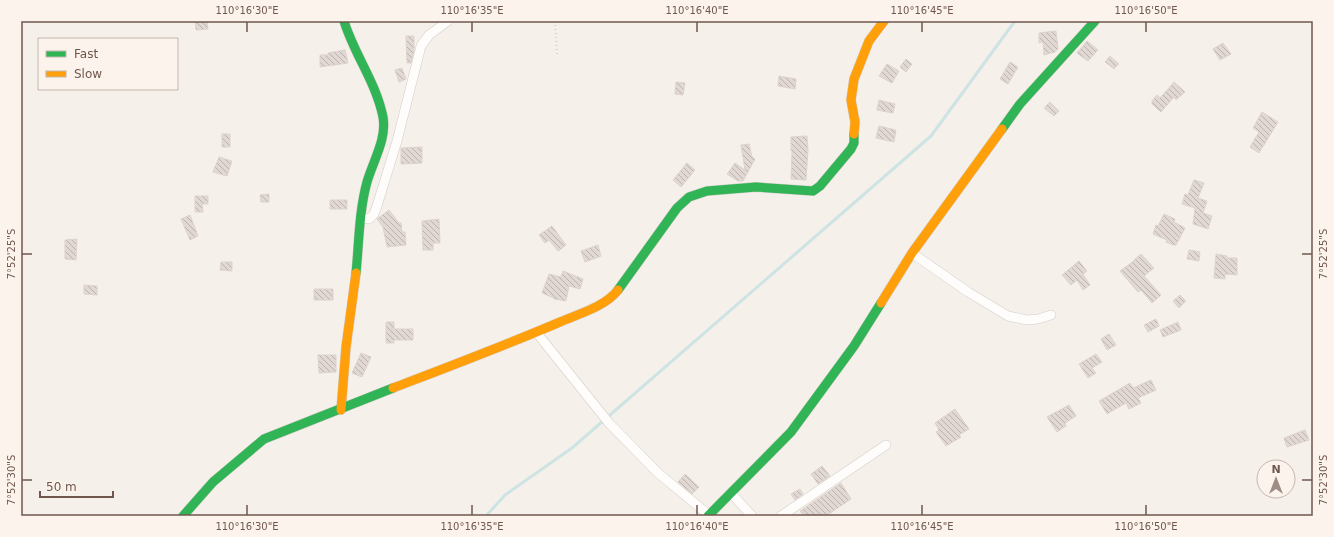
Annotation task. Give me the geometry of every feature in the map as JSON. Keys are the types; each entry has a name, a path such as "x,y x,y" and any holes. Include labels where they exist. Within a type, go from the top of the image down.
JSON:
{"street":[{"path":"341,410 346,347 355,287 361,218 367,182 383,134 383,118 374,87 348,34 344,21"},
{"path":"361,218 368,219 374,214 377,206 421,46 429,35 448,21"},
{"path":"183,516 213,482 264,439 341,410 536,332 599,305 614,295 677,208 689,197 707,191 756,187 813,191 820,186 847,155 854,143 855,122 851,100 854,79 869,41 884,21"},
{"path":"536,332 609,423 658,473 708,516 791,432 854,346 912,253 1020,104 1094,21"},
{"path":"912,253 968,292 1008,316 1028,320 1051,315"},
{"path":"781,516 886,445"},
{"path":"731,492 752,516"}],"path":[{"path":"555,21 557,56"}],"building":[{"path":"195,21 207,21 208,29 196,30"},
{"path":"1056,31 1058,49 1055,52 1044,55 1043,42 1039,43 1039,33"},
{"path":"406,36 414,36 414,50 411,63 407,63"},
{"path":"1087,41 1098,50 1088,61 1077,53"},
{"path":"1223,43 1231,54 1220,60 1213,49"},
{"path":"345,50 348,63 320,67 320,55 328,55 328,53"},
{"path":"1110,56 1119,64 1114,69 1105,62"},
{"path":"906,59 912,64 906,72 900,67"},
{"path":"1010,62 1018,67 1008,84 1000,79"},
{"path":"887,64 899,71 892,83 879,76"},
{"path":"402,68 406,79 399,82 395,70"},
{"path":"779,76 796,79 795,89 778,86"},
{"path":"676,82 685,83 683,95 675,94"},
{"path":"1174,82 1185,92 1176,100 1174,97 1161,112 1152,104 1152,101 1157,95 1160,98"},
{"path":"879,100 895,104 893,113 877,110"},
{"path":"1050,102 1059,111 1054,116 1044,108"},
{"path":"1262,112 1278,122 1259,153 1250,147 1259,132 1253,128"},
{"path":"879,126 896,130 894,142 876,138"},
{"path":"222,134 230,134 230,147 222,147"},
{"path":"807,136 808,150 806,180 791,179 791,137"},
{"path":"749,144 752,157 755,159 743,181 738,181 727,174 735,163 745,170 741,145"},
{"path":"422,147 422,163 401,164 401,148"},
{"path":"219,157 232,161 227,176 213,172"},
{"path":"687,163 695,170 681,187 673,180"},
{"path":"1194,180 1204,183 1198,198 1207,201 1203,213 1212,216 1208,229 1193,224 1195,208 1182,204 1185,194 1188,195"},
{"path":"269,194 269,202 261,202 260,195"},
{"path":"195,196 208,196 208,204 202,204 203,212 195,212"},
{"path":"330,200 347,200 347,209 330,209"},
{"path":"389,210 399,223 401,223 402,232 405,232 406,245 387,247 383,227 377,219"},
{"path":"1164,214 1175,219 1174,222 1185,228 1176,245 1166,242 1167,240 1153,234 1156,225 1158,226"},
{"path":"190,215 198,236 190,240 181,219"},
{"path":"439,219 440,243 433,243 433,250 423,250 422,221"},
{"path":"552,226 566,245 558,251 549,240 545,243 539,235"},
{"path":"77,239 76,260 65,259 65,240"},
{"path":"598,245 601,256 585,262 581,251"},
{"path":"1189,250 1200,252 1199,261 1187,259"},
{"path":"1141,254 1154,268 1144,276 1161,295 1152,303 1141,290 1138,292 1120,271"},
{"path":"1216,254 1227,256 1227,258 1237,258 1237,275 1225,274 1225,279 1214,278"},
{"path":"1079,261 1087,271 1083,274 1090,285 1083,290 1077,280 1071,285 1062,275"},
{"path":"221,262 232,262 232,271 220,270"},
{"path":"563,271 583,279 580,289 569,286 566,301 554,299 542,293 549,274 561,277"},
{"path":"84,285 97,286 97,295 84,294"},
{"path":"314,289 333,289 333,300 314,300"},
{"path":"1180,295 1186,301 1179,308 1173,301"},
{"path":"1156,319 1159,326 1148,332 1144,325"},
{"path":"386,322 394,322 394,329 413,329 413,340 394,340 394,343 386,343"},
{"path":"1178,322 1181,330 1163,337 1160,330"},
{"path":"1109,334 1116,345 1107,350 1101,339"},
{"path":"361,353 371,357 362,377 352,373"},
{"path":"1096,354 1102,362 1092,368 1096,373 1088,378 1079,364"},
{"path":"318,355 336,355 336,372 319,373"},
{"path":"1151,380 1156,390 1138,398 1141,403 1129,409 1126,403 1107,414 1099,401 1130,383 1133,388"},
{"path":"1069,405 1076,416 1065,423 1066,426 1057,432 1047,417"},
{"path":"955,409 969,429 959,435 961,437 946,446 936,432 939,430 935,423"},
{"path":"1305,430 1309,440 1287,447 1284,438"},
{"path":"822,466 830,476 818,484 811,474"},
{"path":"685,474 699,487 692,494 678,482"},
{"path":"841,483 851,499 826,516 804,516 800,511"},
{"path":"800,489 803,494 795,500 791,494"}],"waterway":[{"path":"486,516 505,495 572,448 931,136 1015,21"}],"traffic: fast":[{"path":"344,21 353,45 380,104 384,125 379,150 364,193 356,273"},
{"path":"1002,129 1020,104 1095,21"},
{"path":"618,290 677,208 689,197 707,191 756,187 813,191 820,186 851,149 854,143 854,134"},
{"path":"708,516 791,432 854,346 881,303"},
{"path":"183,516 213,482 264,439 393,388"}],"traffic: slow":[{"path":"854,134 855,122 851,100 854,79 869,41 884,21"},
{"path":"881,303 912,253 1002,129"},
{"path":"341,410 346,347 356,273"},
{"path":"393,388 497,348 591,309 606,301 618,290"}]}
